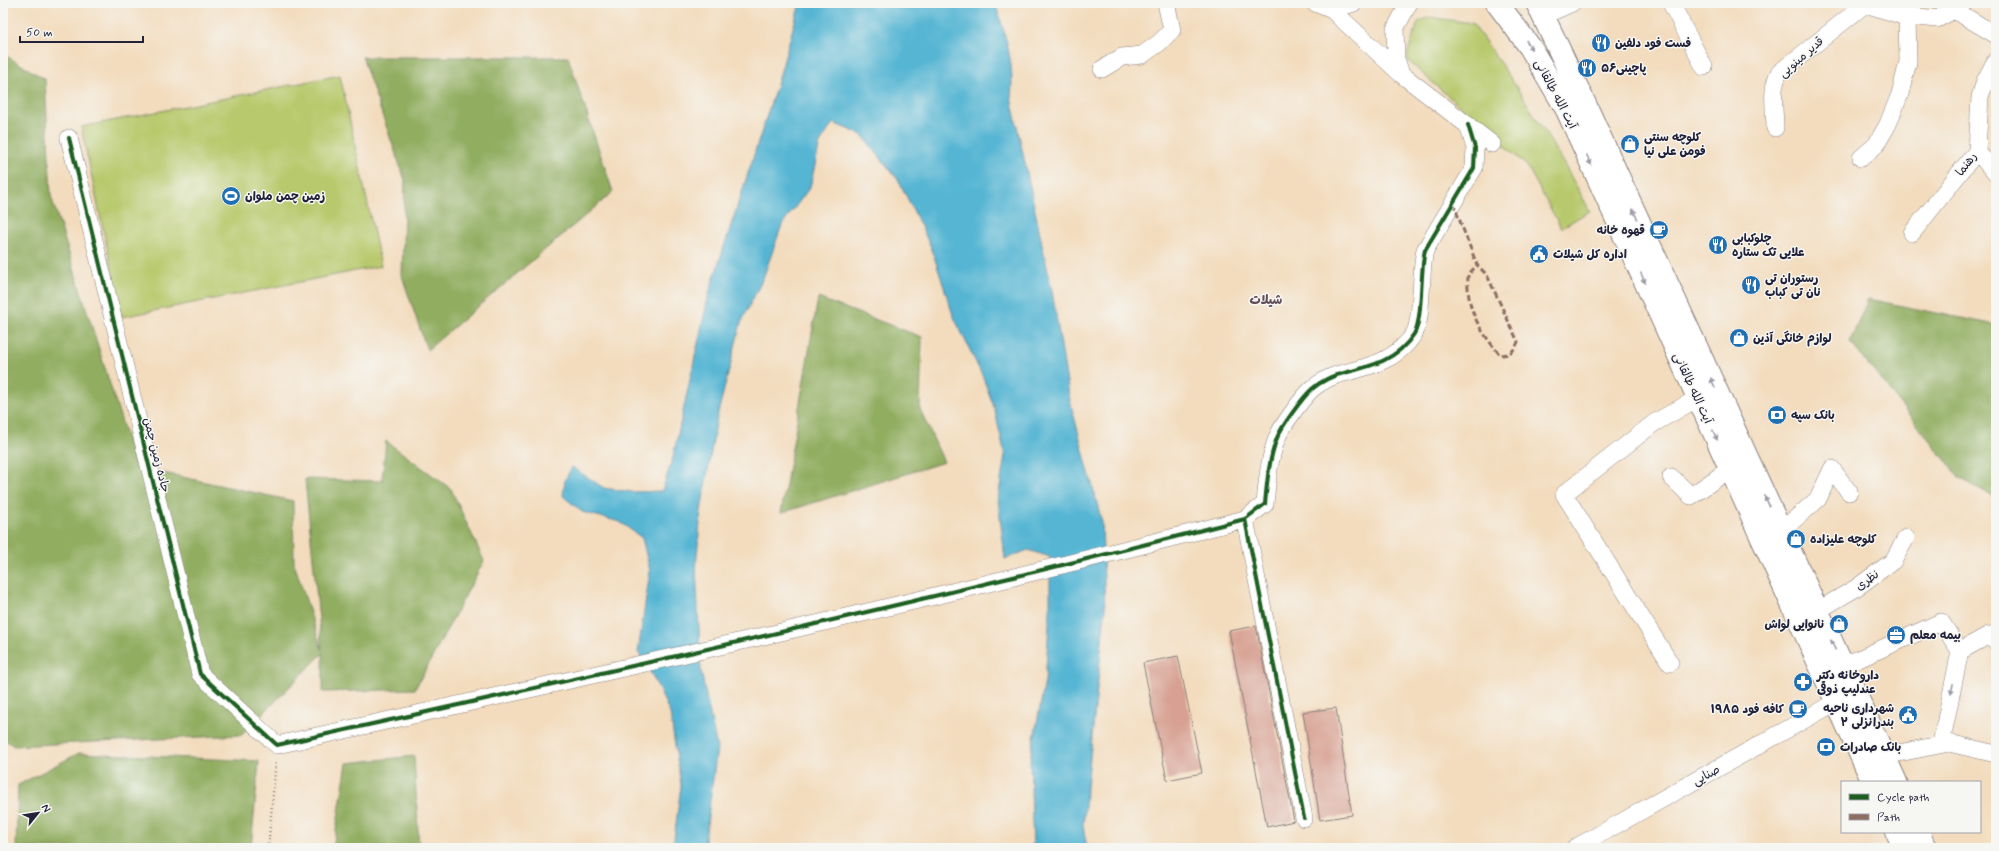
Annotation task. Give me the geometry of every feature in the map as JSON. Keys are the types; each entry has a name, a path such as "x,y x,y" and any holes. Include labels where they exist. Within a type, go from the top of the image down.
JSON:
{"main road":[{"name":"آیت الله طالقانی","path":"1497,3 1510,13 1567,110 1730,470 1845,697 1884,756 1896,781"},
{"name":"آیت الله طالقانی","path":"1540,9 1843,666 1845,697 1873,781"},
{"path":"1896,833 1904,848"},
{"path":"1918,833 1926,848"}],"street":[{"path":"1102,69 1122,57 1142,55 1159,43 1172,30 1166,3"},
{"path":"1315,3 1332,10 1401,74 1492,144"},
{"path":"1332,10 1354,3"},
{"path":"1401,74 1396,58 1395,29 1409,3"},
{"path":"1540,9 1572,3"},
{"path":"1671,3 1704,67"},
{"path":"1863,4 1907,16 1936,19 1955,7 1996,35"},
{"name":"قدیر مینویی","path":"1775,128 1774,81 1778,73 1863,4"},
{"path":"1861,158 1876,144 1888,124 1900,94 1908,62 1907,16"},
{"name":"رهنما","path":"1912,233 1978,151 1980,97 1985,81 1996,60"},
{"path":"277,746 638,665 1122,551 1245,519 1265,504 1269,467 1277,438 1312,389 1327,380 1344,373 1376,365 1400,350 1415,333 1420,305 1421,265 1425,250 1474,168 1475,148 1468,125"},
{"name":"جاده زمین چمن","path":"69,138 200,674 277,746"},
{"path":"1978,151 1996,174"},
{"path":"1670,663 1564,494 1654,422 1698,398"},
{"path":"1781,532 1818,499 1832,469 1849,492"},
{"path":"1671,477 1691,496 1730,470"},
{"path":"1245,519 1304,818"},
{"name":"نظری","path":"1817,611 1856,588 1893,561 1906,538"},
{"path":"1843,666 1941,622 1960,651 1941,744"},
{"path":"1960,651 1988,635 1996,642"},
{"name":"صنایی","path":"1575,848 1845,697"},
{"path":"1884,756 1949,743 1996,754"}],"path":[{"path":"268,848 277,746"},
{"path":"3,800 5,801 3,848"}],"green space":[{"path":"1429,17 1472,23 1534,115 1590,211 1561,228 1527,166 1406,59 1418,22"},
{"path":"3,54 45,79 51,196 136,467 293,501 294,563 322,650 305,479 382,481 386,441 451,489 484,561 415,689 323,692 323,653 242,735 14,746 3,739"},
{"path":"362,57 568,57 613,192 427,350 402,276 405,180"},
{"name":"زمین چمن ملوان","path":"340,75 381,266 122,317 81,127"},
{"path":"818,298 922,337 920,409 944,462 781,513"},
{"path":"1868,299 1996,325 1996,498 1960,478 1850,342"},
{"path":"79,753 259,761 251,848 16,848 18,785"},
{"path":"414,756 419,848 333,848 347,763"}],"water":[{"path":"800,3 995,3 1008,49 1012,73 1011,97 1052,291 1070,401 1102,522 1105,611 1083,826 1087,848 1033,848 1030,759 1045,681 1050,611 1050,557 1028,550 1005,559 998,499 1005,455 994,407 982,375 953,315 931,247 899,181 862,135 833,123 820,143 810,187 782,225 763,278 741,323 717,417 701,511 696,567 701,671 717,748 704,848 673,848 681,785 670,713 652,675 638,652 650,571 642,538 620,522 582,512 563,496 565,480 572,467 604,488 632,492 662,491 673,457 709,293 779,78"}],"building":[{"path":"1256,626 1294,821 1267,827 1229,631"},
{"path":"1178,656 1202,773 1167,780 1143,663"},
{"path":"1336,708 1352,815 1320,820 1303,712"}],"marked path":[{"path":"1453,203 1477,265 1487,275 1518,342 1515,348 1509,353 1500,355 1475,318 1469,299 1468,275 1477,265"}],"cycle path":[{"path":"1304,818 1245,519 1265,504 1270,462 1277,438 1287,420 1308,393 1331,377 1364,368 1392,356 1400,350 1414,334 1419,318 1422,270 1425,250 1474,168 1475,148 1468,125"},
{"path":"69,138 200,674 277,745 641,664 883,608 1124,550 1245,519"}],"place":[{"name":"فست فود دلفین","path":"1601,43"},
{"name":"پاچینی۵۶","path":"1587,68"},
{"name":"کلوچه سنتی فومن علی نیا","path":"1630,144"},
{"name":"زمین چمن ملوان","path":"231,196"},
{"name":"قهوه خانه","path":"1659,230"},
{"name":"چلوکبابی علایی تک ستاره","path":"1718,245"},
{"name":"اداره کل شیلات","path":"1539,254"},
{"name":"رستوران تی نان تی کباب","path":"1751,285"},
{"name":"لوازم خانگی آذین","path":"1739,338"},
{"name":"بانک سپه","path":"1777,415"},
{"name":"کلوچه علیزاده","path":"1796,539"},
{"name":"نانوایی لواش","path":"1839,624"},
{"name":"بیمه معلم","path":"1896,635"},
{"name":"داروخانه دکتر عندلیپ ذوقی","path":"1803,682"},
{"name":"کافه فود ۱۹۸۵","path":"1798,709"},
{"name":"شهرداری ناحیه ۲ بندرانزلی","path":"1908,715"},
{"name":"بانک صادرات","path":"1826,747"}],"district":[{"name":"شیلات","path":"1266,299"}]}
